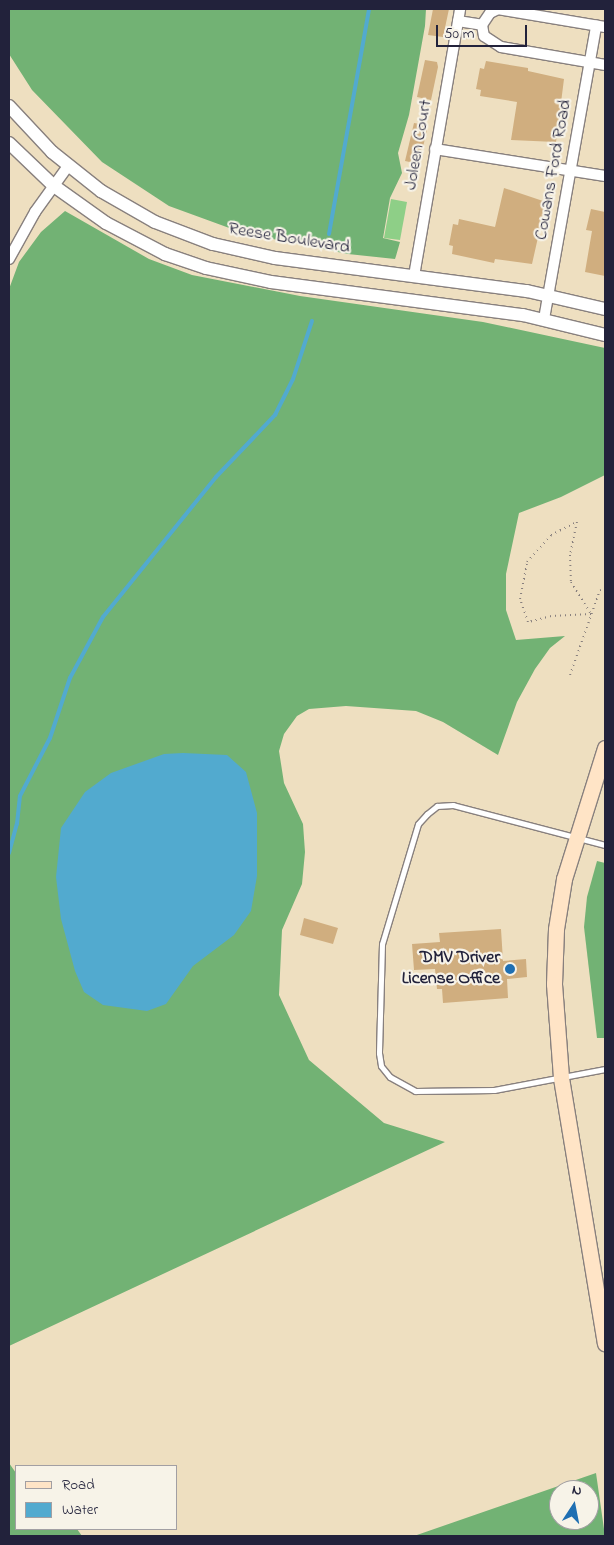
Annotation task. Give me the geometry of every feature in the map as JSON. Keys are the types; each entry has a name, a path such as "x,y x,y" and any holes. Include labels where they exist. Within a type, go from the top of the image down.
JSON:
{"main road":[{"path":"605,748 575,838 560,904 554,957 555,1015 561,1078 605,1343"}],"street":[{"name":"Joleen Court","path":"414,276 460,9"},
{"path":"601,26 498,9 490,13 482,25 484,36 501,47 605,65"},
{"path":"458,21 482,25"},
{"name":"Cowans Ford Road","path":"544,319 590,62 601,26"},
{"name":"Reese Boulevard","path":"9,106 68,166 136,212 213,244 275,258 548,295 605,309"},
{"path":"9,143 54,186 124,234 206,268 271,282 544,319 605,335"},
{"path":"435,149 605,176"},
{"path":"9,259 68,166"}],"lane":[{"path":"605,845 453,805 437,806 418,824 382,944 379,968 381,1066 403,1086 415,1091 494,1090 605,1069"}],"path":[{"path":"577,522 570,554 571,582 591,614 551,616 528,622 520,599 527,562 550,535 577,522"},
{"path":"570,675 600,590 605,592"}],"green space":[{"path":"9,9 426,9 425,26 409,115 398,153 402,173 390,198 383,238 400,242 395,259 348,254 243,233 169,206 102,162 32,90 9,54"},
{"path":"391,199 407,202 400,240 384,238"},
{"path":"65,211 149,259 192,275 300,296 483,322 605,348 605,475 561,497 519,513 506,574 506,610 516,640 565,636 550,648 535,669 517,702 498,755 443,722 416,711 346,706 309,709 297,716 284,734 279,751 284,783 303,824 305,852 302,884 282,930 279,995 309,1060 384,1123 445,1142 9,1346 9,289 19,262 41,232"},
{"path":"597,861 605,863 605,1038 597,1038 584,927 587,897"},
{"path":"9,1463 15,1472 15,1530 78,1530 82,1536 9,1536"},
{"path":"596,1473 597,1480 576,1480"},
{"path":"549,1489 549,1530 599,1530 599,1494 605,1536 414,1536"}],"water":[{"path":"164,754 227,755 246,772 257,813 257,876 251,911 234,935 193,966 166,1004 147,1011 103,1005 84,992 75,971 61,919 56,877 61,828 85,792 111,773"}],"building":[{"path":"433,9 449,9 443,37 428,35"},
{"path":"425,60 437,62 438,67 431,100 417,97"},
{"path":"486,61 528,68 528,71 564,79 556,142 511,140 517,102 480,96 481,90 476,89 480,68 484,69"},
{"path":"414,123 425,125 427,130 419,164 405,161"},
{"path":"504,188 546,202 532,264 495,259 494,263 452,254 453,246 449,245 453,224 458,225 459,219 495,227"},
{"path":"591,209 605,212 605,276 585,272 592,231 586,230"},
{"path":"304,918 338,928 333,944 300,935"},
{"path":"501,929 503,961 526,959 527,977 507,979 508,998 443,1003 442,989 437,989 435,969 414,970 412,944 440,942 439,933"}],"waterway":[{"path":"329,234 369,9"},
{"path":"9,853 17,824 20,796 50,738 70,678 103,617 216,477 275,415 293,379 312,321"}],"place":[{"name":"DMV Driver License Office","path":"510,969"}]}
